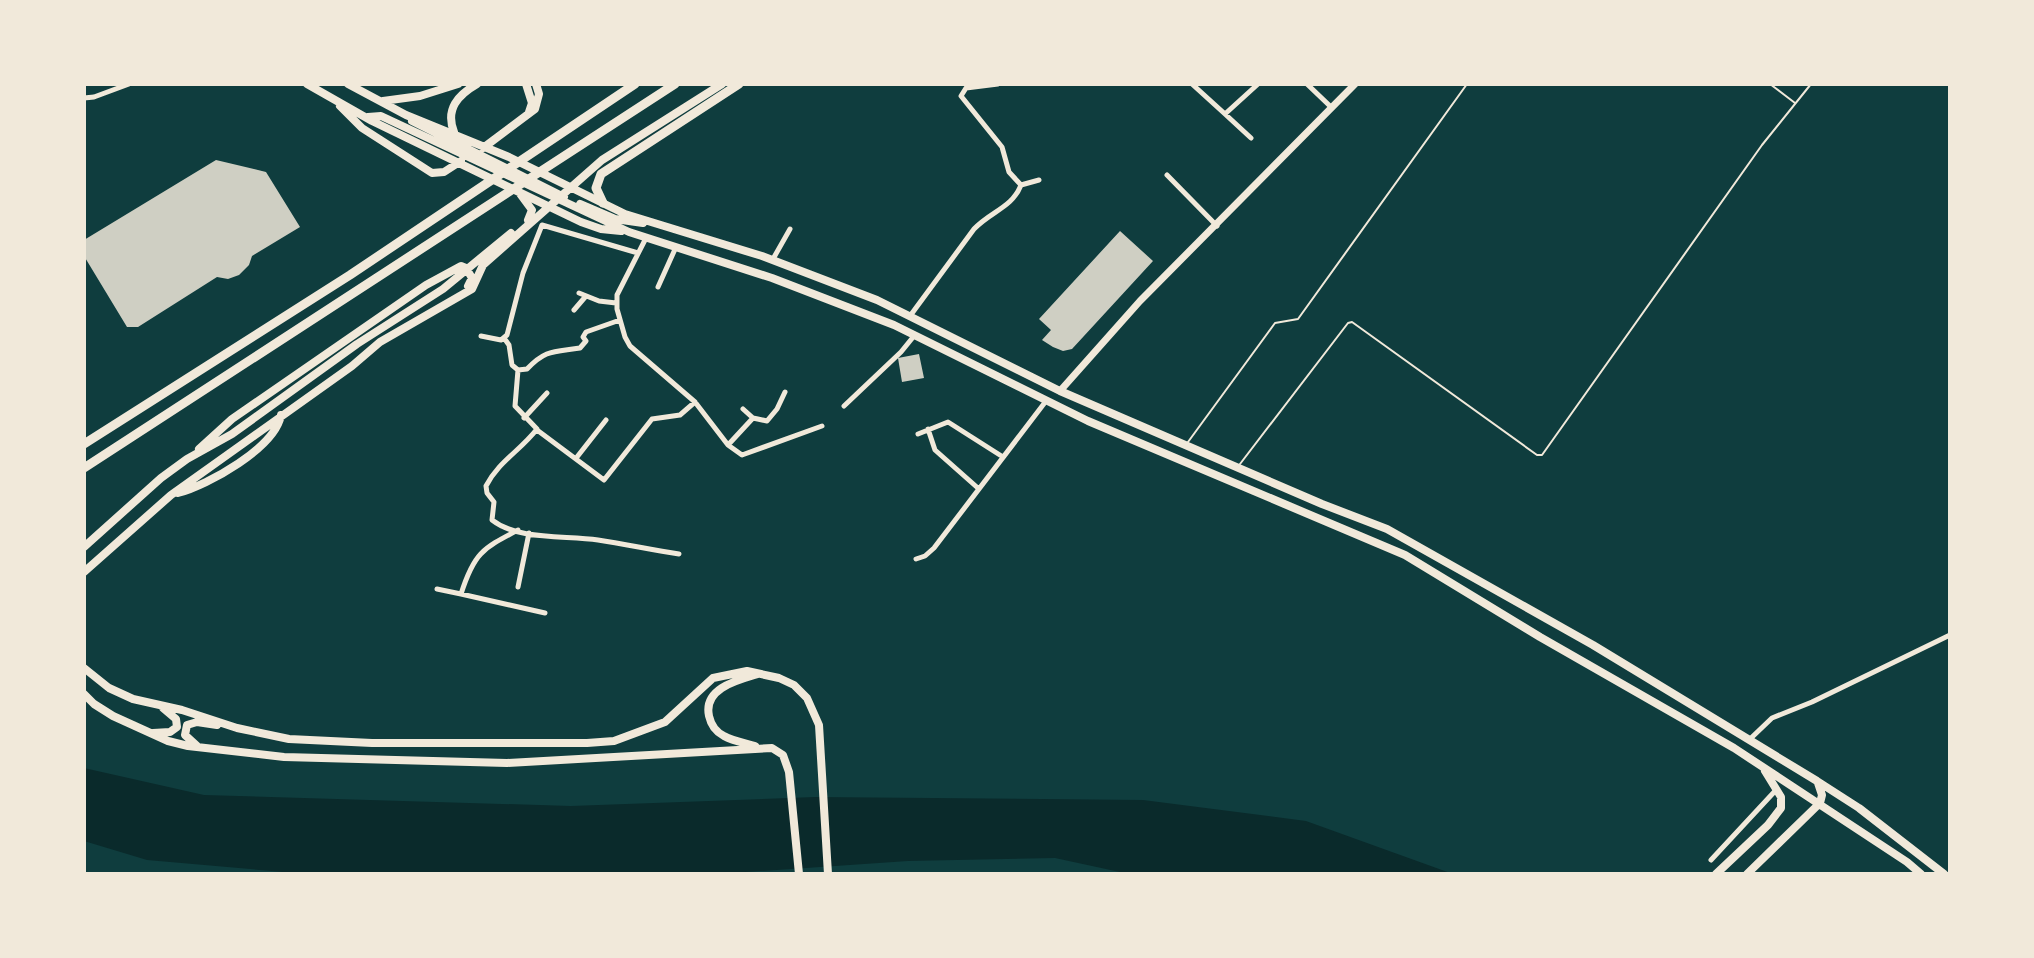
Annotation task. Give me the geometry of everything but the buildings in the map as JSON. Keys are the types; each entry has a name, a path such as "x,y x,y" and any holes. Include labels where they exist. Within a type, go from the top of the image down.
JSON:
{"highway":[{"path":"84,468 675,84"},
{"path":"603,203 596,188 601,174 739,84"},
{"path":"84,444 363,266 633,85"}],"main road":[{"path":"307,84 406,138 581,222 603,225 676,246 797,287 894,325 1046,401 1405,555 1540,637 1734,748 1820,803 1921,874"},
{"path":"348,84 383,101 409,119 615,219 652,223"},
{"path":"383,101 420,96 458,84"},
{"path":"454,132 450,116 452,109 458,98 477,84"},
{"path":"526,84 532,103 527,116"},
{"path":"337,102 362,128 432,173 444,172 489,144 535,109 536,84"},
{"path":"84,572 171,495 281,414 352,366 380,342 472,289 483,265 602,160 722,84"},
{"path":"1060,391 1140,301 1355,84"},
{"path":"368,117 381,116 420,133 603,225"},
{"path":"432,128 454,132 652,223 823,278 910,316 1060,391 1237,469 1387,529 1593,645 1817,781 1856,806 1944,874"},
{"path":"187,459 232,434 357,344 443,289 529,219 532,210 518,191"},
{"path":"84,547 232,419 352,333 461,266 469,273 472,282 453,300"},
{"path":"950,353 956,340"},
{"path":"171,495 204,483 251,453 269,439 279,426 281,414"},
{"path":"1178,460 1185,446"},
{"path":"84,668 109,688 133,699 201,715 237,728"},
{"path":"198,747 185,735 185,728 192,723 289,739 372,743 614,741 665,722 713,678 747,671 761,673 794,685 807,698 819,725 828,874"},
{"path":"761,673 723,687 711,699 709,708 714,728 721,734 764,748"},
{"path":"84,694 94,704 149,734 188,746 284,757 507,763 772,748 783,755 792,785 799,874"},
{"path":"149,734 170,732 177,727 171,714 151,703"},
{"path":"1716,874 1780,810 1782,805 1764,769"},
{"path":"1747,874 1820,803 1822,795 1817,781"}],"street":[{"path":"84,98 129,84"},
{"path":"998,84 966,88 961,96 1002,147 1009,172 1021,185"},
{"path":"1192,84 1251,138"},
{"path":"1225,114 1258,84"},
{"path":"1307,84 1332,108"},
{"path":"1167,175 1217,226"},
{"path":"1021,185 1039,180"},
{"path":"910,316 974,229 985,217 1015,199 1021,185"},
{"path":"504,338 523,273 542,225 638,253"},
{"path":"773,260 790,229"},
{"path":"646,238 617,295 620,320 630,346 695,402 728,445 742,455 822,426"},
{"path":"658,287 676,246"},
{"path":"579,293 599,301 616,303"},
{"path":"574,310 586,296"},
{"path":"504,338 509,345 512,365 518,370 527,369 540,356 554,350 580,348 586,341 583,337 586,332 620,320"},
{"path":"844,406 915,335"},
{"path":"481,336 504,338"},
{"path":"518,370 514,403 524,418 604,480 652,419 680,415 695,402"},
{"path":"743,409 753,418 767,421 785,392"},
{"path":"524,418 547,393"},
{"path":"916,559 934,548 1046,401"},
{"path":"728,445 753,418"},
{"path":"577,457 606,420"},
{"path":"918,434 950,423 1003,457"},
{"path":"537,429 525,444 503,460 486,486 494,502 492,520 529,533 595,539 679,554"},
{"path":"928,429 935,450 979,489"},
{"path":"461,594 467,574 484,548 518,530"},
{"path":"518,587 529,533"},
{"path":"437,589 545,613"},
{"path":"1749,740 1772,718 1812,702 1950,635"},
{"path":"1711,860 1776,790"}],"lane":[{"path":"1185,446 1275,323 1298,319 1467,84"},
{"path":"1770,84 1796,104"},
{"path":"1237,469 1348,323 1352,322 1537,455 1542,455 1762,145 1811,84"}],"water":[{"path":"84,768 204,795 571,806 815,797 1143,800 1306,821 1453,874 1129,874 1055,858 908,861 716,874 306,874 147,860 84,841"}]}
